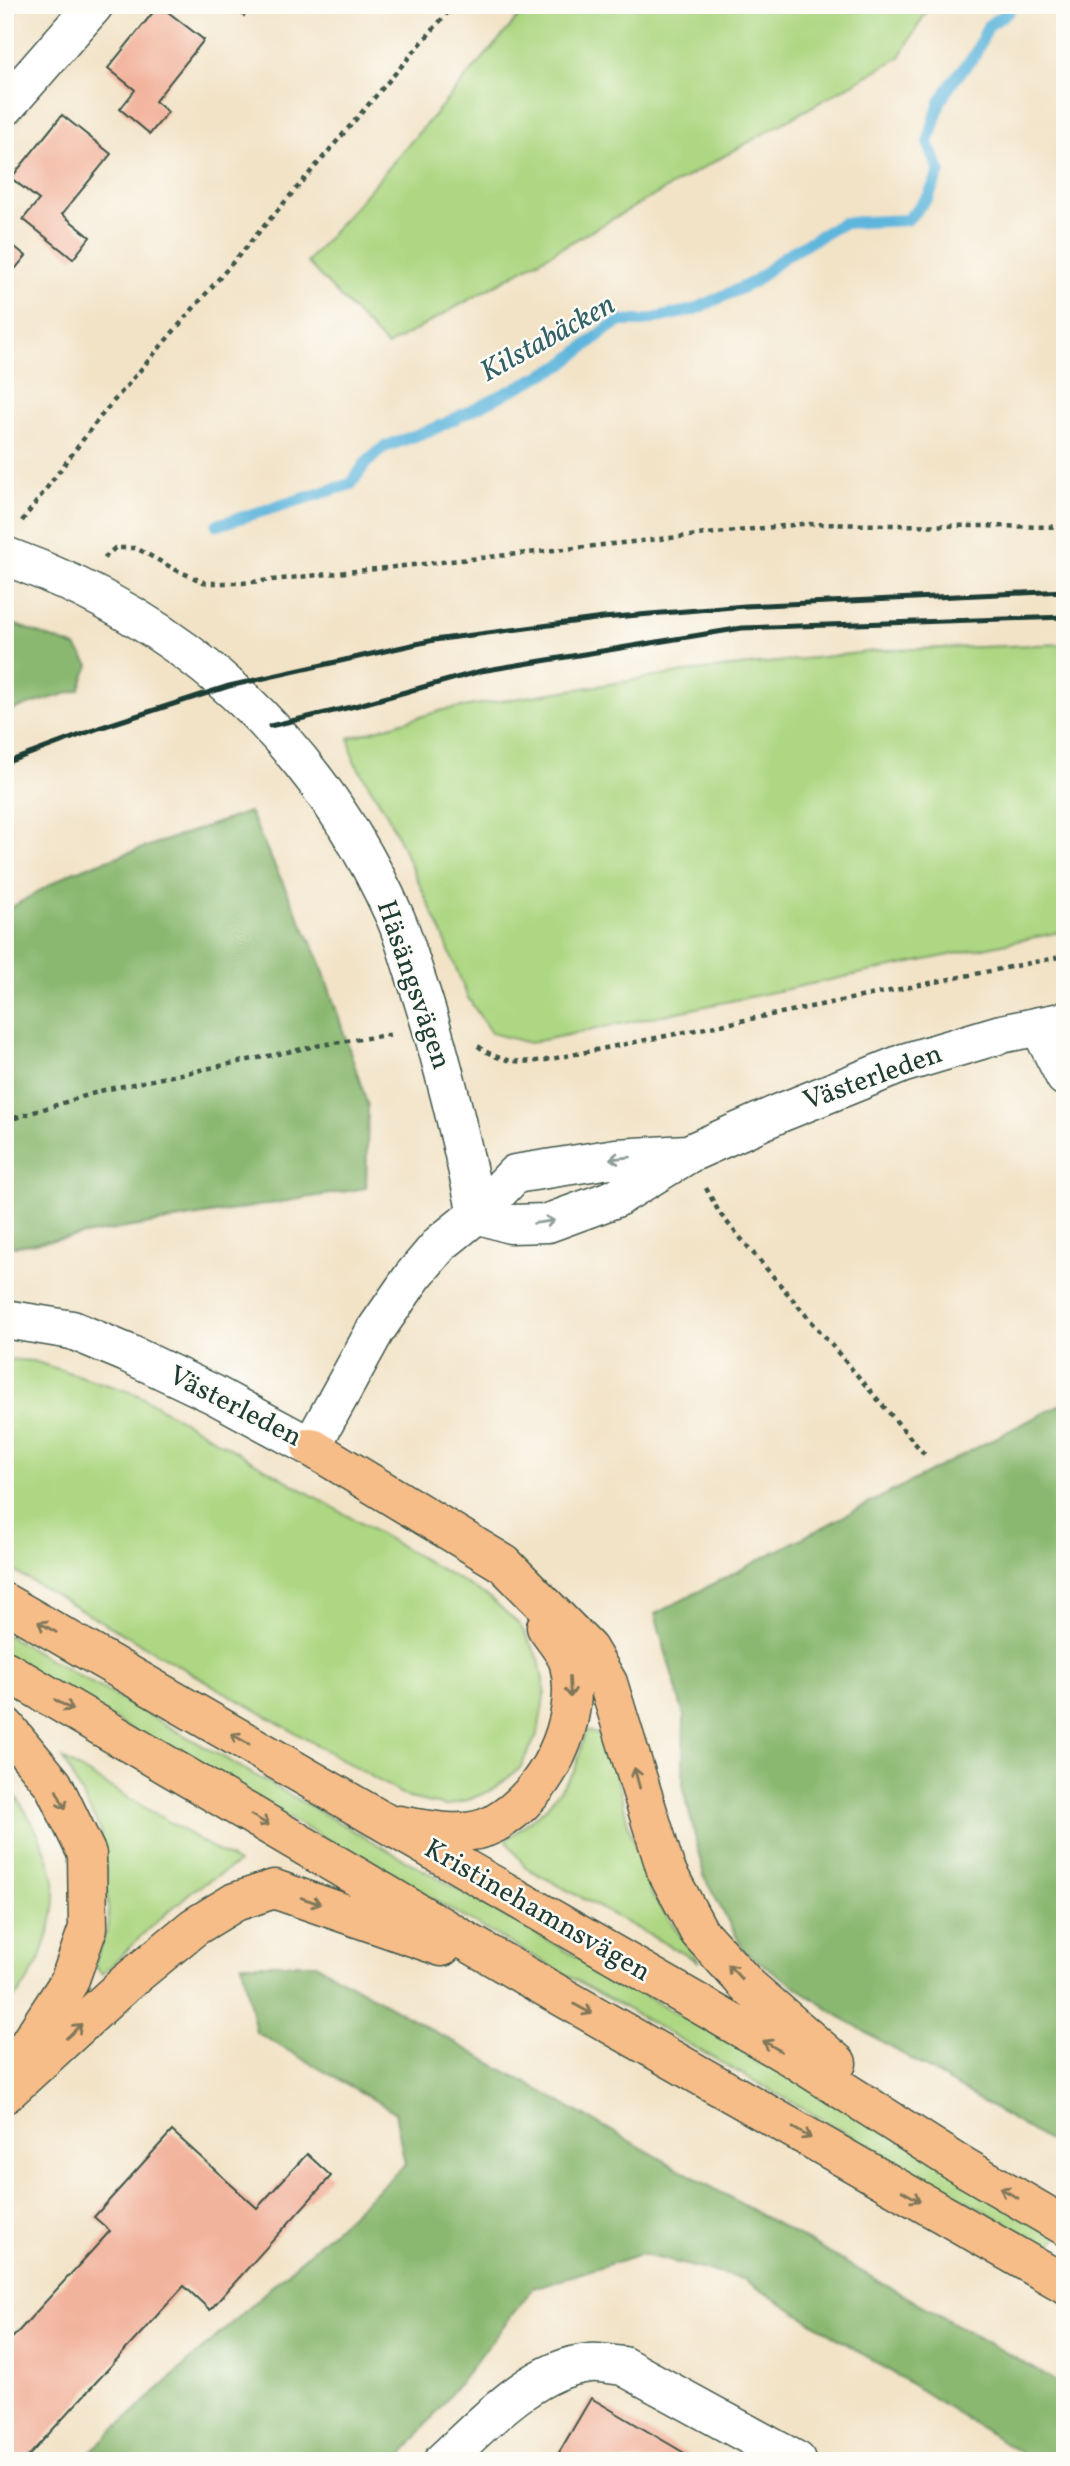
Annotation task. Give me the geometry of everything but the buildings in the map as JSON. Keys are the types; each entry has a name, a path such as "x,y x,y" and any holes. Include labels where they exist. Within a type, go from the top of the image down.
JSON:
{"highway":[{"path":"311,1447 504,1564 588,1649 608,1683 666,1870 699,1932 749,1987 954,2161"},
{"path":"384,1823 437,1831 468,1831 494,1824 531,1796 557,1756 572,1710 569,1662 504,1564"},
{"name":"Kristinehamnsvägen","path":"5,1603 791,2057 954,2161 1065,2226"},
{"path":"5,1670 524,1975 1065,2284"},
{"path":"5,1726 53,1784 87,1854 88,1928 69,1982 5,2080"},
{"path":"5,2094 126,1983 194,1927 235,1902 274,1889 524,1975"}],"street":[{"path":"5,107 94,5"},
{"name":"Häsängsvägen","path":"11,542 32,566 103,599 166,637 216,673 303,762 351,833 395,918 433,1028 477,1214"},
{"path":"1052,1024 1065,1077"},
{"name":"Västerleden","path":"477,1214 510,1223 548,1223 616,1198 688,1154 904,1063 1001,1034 1052,1024"},
{"name":"Västerleden","path":"5,1319 72,1330 127,1353 214,1394 311,1447 374,1331 405,1287 442,1243 477,1214 515,1174 615,1158 688,1154"},
{"path":"443,2461 501,2407 546,2374 590,2363 622,2366 797,2461"}],"path":[{"path":"11,542 100,417 454,5"},
{"path":"96,566 115,548 136,548 206,583 243,583 802,524 1065,527"},
{"path":"475,1043 488,1054 503,1060 522,1063 546,1060 1065,956"},
{"path":"5,1121 104,1090 321,1045 433,1028"},
{"path":"688,1154 720,1214 925,1455"}],"green space":[{"path":"529,5 930,5 900,57 387,346 307,262"},
{"path":"5,621 76,647 89,665 79,690 5,712"},
{"path":"1065,644 1065,931 529,1043 491,1033 468,998 442,933 387,814 354,761 349,738 443,710 686,672 885,650"},
{"path":"249,812 320,961 368,1106 366,1188 5,1248 5,911 72,872"},
{"path":"5,1359 33,1361 136,1394 489,1597 520,1625 539,1659 545,1691 538,1733 520,1768 494,1789 446,1806 409,1798 5,1566"},
{"path":"1065,1402 1065,2151 839,2016 745,1952 705,1879 683,1786 684,1716 655,1614"},
{"path":"5,1634 1062,2231 1050,2248 5,1658"},
{"path":"586,1730 608,1738 629,1828 652,1895 699,1962 525,1867 506,1840 546,1808 575,1770"},
{"path":"63,1759 238,1863 192,1891 147,1930 103,1974 94,1966 109,1924 100,1829"},
{"path":"5,1782 23,1806 39,1835 54,1881 55,1895 54,1911 40,1958 22,1990 5,2005"},
{"path":"242,1964 315,1964 1065,2386 1065,2461 1034,2461 743,2279 641,2254 533,2288 398,2461 80,2461 405,2165 395,2112 256,2032"}],"waterway":[{"name":"Kilstabäcken","path":"217,525 351,484 365,464 384,447 436,428 562,365 608,328 622,321 643,321 693,310 754,282 785,256 843,223 907,220 928,197 940,171 928,143 940,102 953,81 975,55 988,26 1009,11 1011,5"}],"railway":[{"path":"5,763 99,728 229,686 434,640 603,618 745,606 1065,591"},
{"path":"270,726 481,671 742,628 1065,617"}]}
